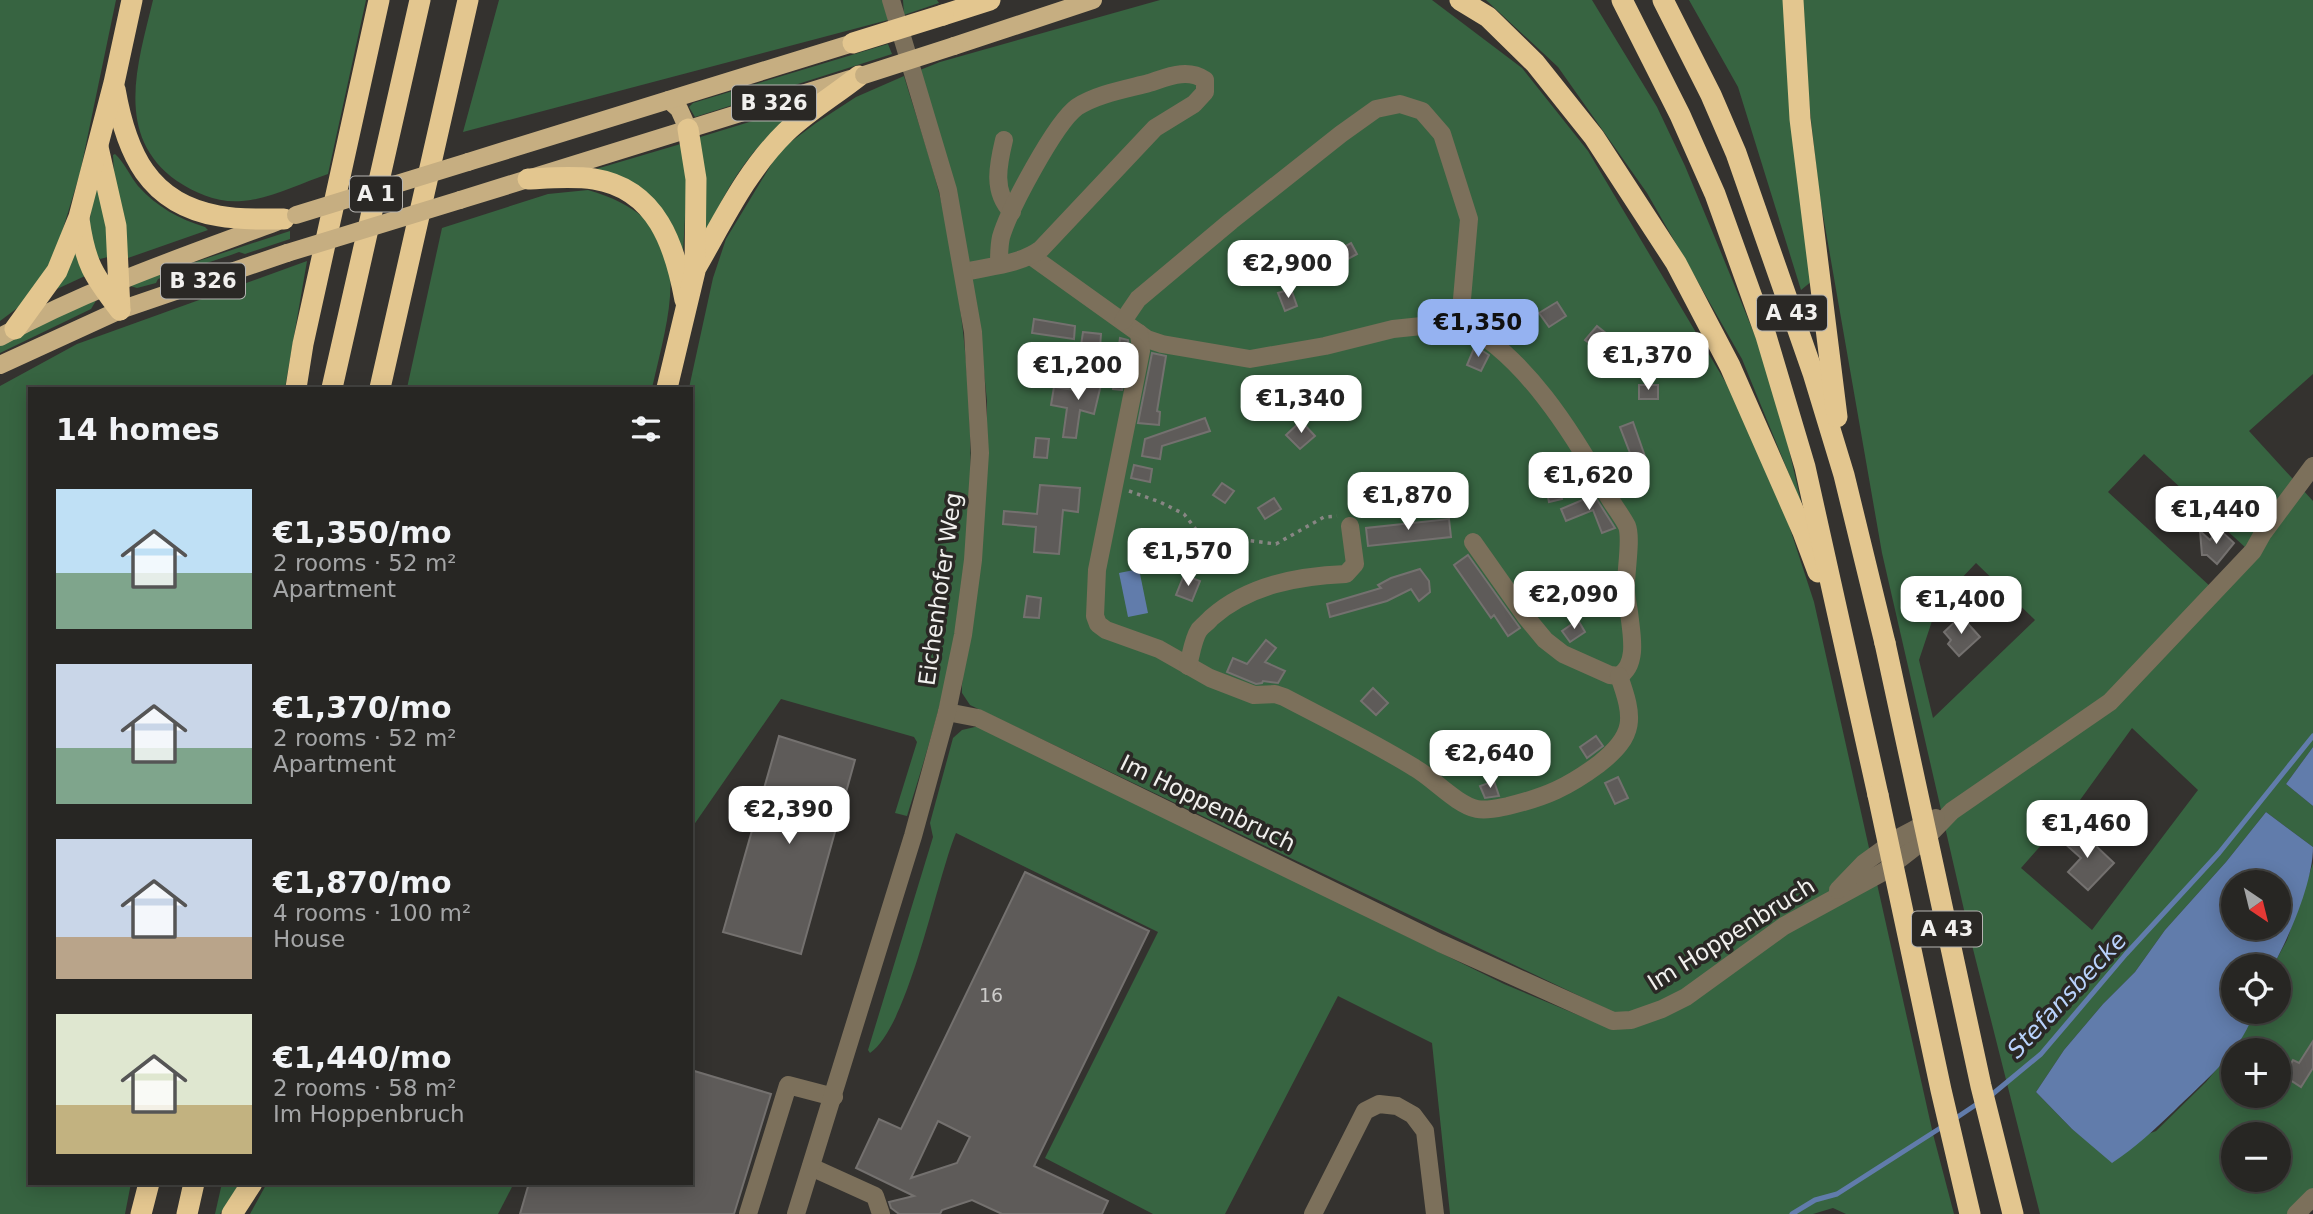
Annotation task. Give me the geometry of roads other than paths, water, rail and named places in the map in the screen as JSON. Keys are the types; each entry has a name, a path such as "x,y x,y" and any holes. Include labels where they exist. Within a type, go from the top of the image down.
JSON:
{"highway":[{"path":"8,333 57,271 79,217 114,83 132,0"},
{"path":"296,387 303,344 379,0"},
{"name":"A 1","path":"332,387 420,0"},
{"name":"A 1","path":"380,387 468,0"},
{"path":"1460,0 1488,18 1535,63 1594,137 1676,263 1740,390 1803,533 1847,653"},
{"name":"A 43","path":"1622,0 1680,114 1714,194 1766,335 1805,467 1970,1214"},
{"name":"A 43","path":"1663,0 1736,153 1813,373 1844,475 1885,643 1981,1086 2013,1214"},
{"path":"1793,0 1800,119 1844,475"},
{"path":"853,43 986,1"},
{"path":"695,271 738,193 760,161 797,123 861,75"},
{"path":"114,83 127,143 141,168 164,191 182,203 218,216 290,217"},
{"path":"667,387 695,271 696,179 688,129"},
{"path":"98,144 116,226 110,284"},
{"path":"528,179 596,179 626,191 650,209 665,231 678,263 686,306"},
{"path":"79,217 84,253 110,284 120,310"},
{"path":"141,1214 148,1185"},
{"path":"187,1214 194,1185"},
{"path":"232,1214 251,1185"}],"main road":[{"path":"861,75 1093,0"},
{"name":"B 326","path":"8,333 110,284 290,217 853,43"},
{"name":"B 326","path":"0,365 120,310 287,253 861,75"},
{"path":"669,100 679,109 688,129"}],"street":[{"name":"Eichenhofer Weg","path":"796,1214 909,849 947,712 963,635 973,560 980,453 973,332 948,190 891,0"},
{"path":"964,272 999,264 1031,256 1052,240 1155,128 1194,104 1205,92 1205,79 1195,73 1174,75 1077,107 1062,121 1051,138 1012,212 1001,238 999,264"},
{"path":"1123,321 1138,299 1286,177 1376,109 1400,104 1422,111 1442,134 1469,219 1460,322"},
{"path":"1004,140 997,170 998,182 1006,205 1012,212"},
{"path":"1031,256 1139,333 1162,344 1250,359 1314,349 1393,329 1460,322 1509,356 1549,401 1628,528 1626,590 1632,643 1631,659 1626,673 1619,677 1610,675 1563,654 1545,640 1473,542"},
{"path":"1139,333 1138,363 1097,570 1094,600 1098,624 1114,634 1159,649 1210,678 1254,695 1275,694 1284,697 1415,768 1465,806 1488,810 1540,799 1560,790 1605,759 1621,743 1629,730 1631,713 1619,677"},
{"name":"Im Hoppenbruch","path":"947,712 978,718 1440,943 1613,1021 1631,1020 1662,1009 1685,996 1784,926 1883,872 1923,841 1952,811 2110,702 2253,551 2263,533 2313,466"},
{"path":"1188,666 1199,630 1232,602 1274,583 1320,575 1346,574 1355,564 1344,521"},
{"path":"748,1214 788,1085 834,1097"},
{"path":"1313,1214 1365,1111 1379,1104 1397,1106 1413,1115 1425,1130 1435,1214"},
{"path":"811,1167 875,1196 881,1214"},
{"path":"2296,1214 2313,1197"}],"water":[{"path":"1139,569 1148,613 1128,617 1119,573"},
{"path":"2313,747 2313,806 2286,784"},
{"path":"2266,812 2313,847 2305,892 2291,928 2291,870 2221,870 2221,940 2286,940 2279,954 2221,954 2221,1024 2249,1024 2248,1027 2242,1038 2221,1038 2221,1065 2137,1145 2112,1163 2072,1129 2036,1092 2064,1050 2103,1004 2135,972 2165,930 2226,862"}],"waterway":[{"name":"Stefansbecke","path":"1989,1097 2041,1054 2126,954 2219,853 2313,736"},
{"name":"Stefansbecke","path":"1953,1120 1980,1102"},
{"name":"Stefansbecke","path":"1792,1214 1815,1200 1837,1194 1945,1125"}]}
